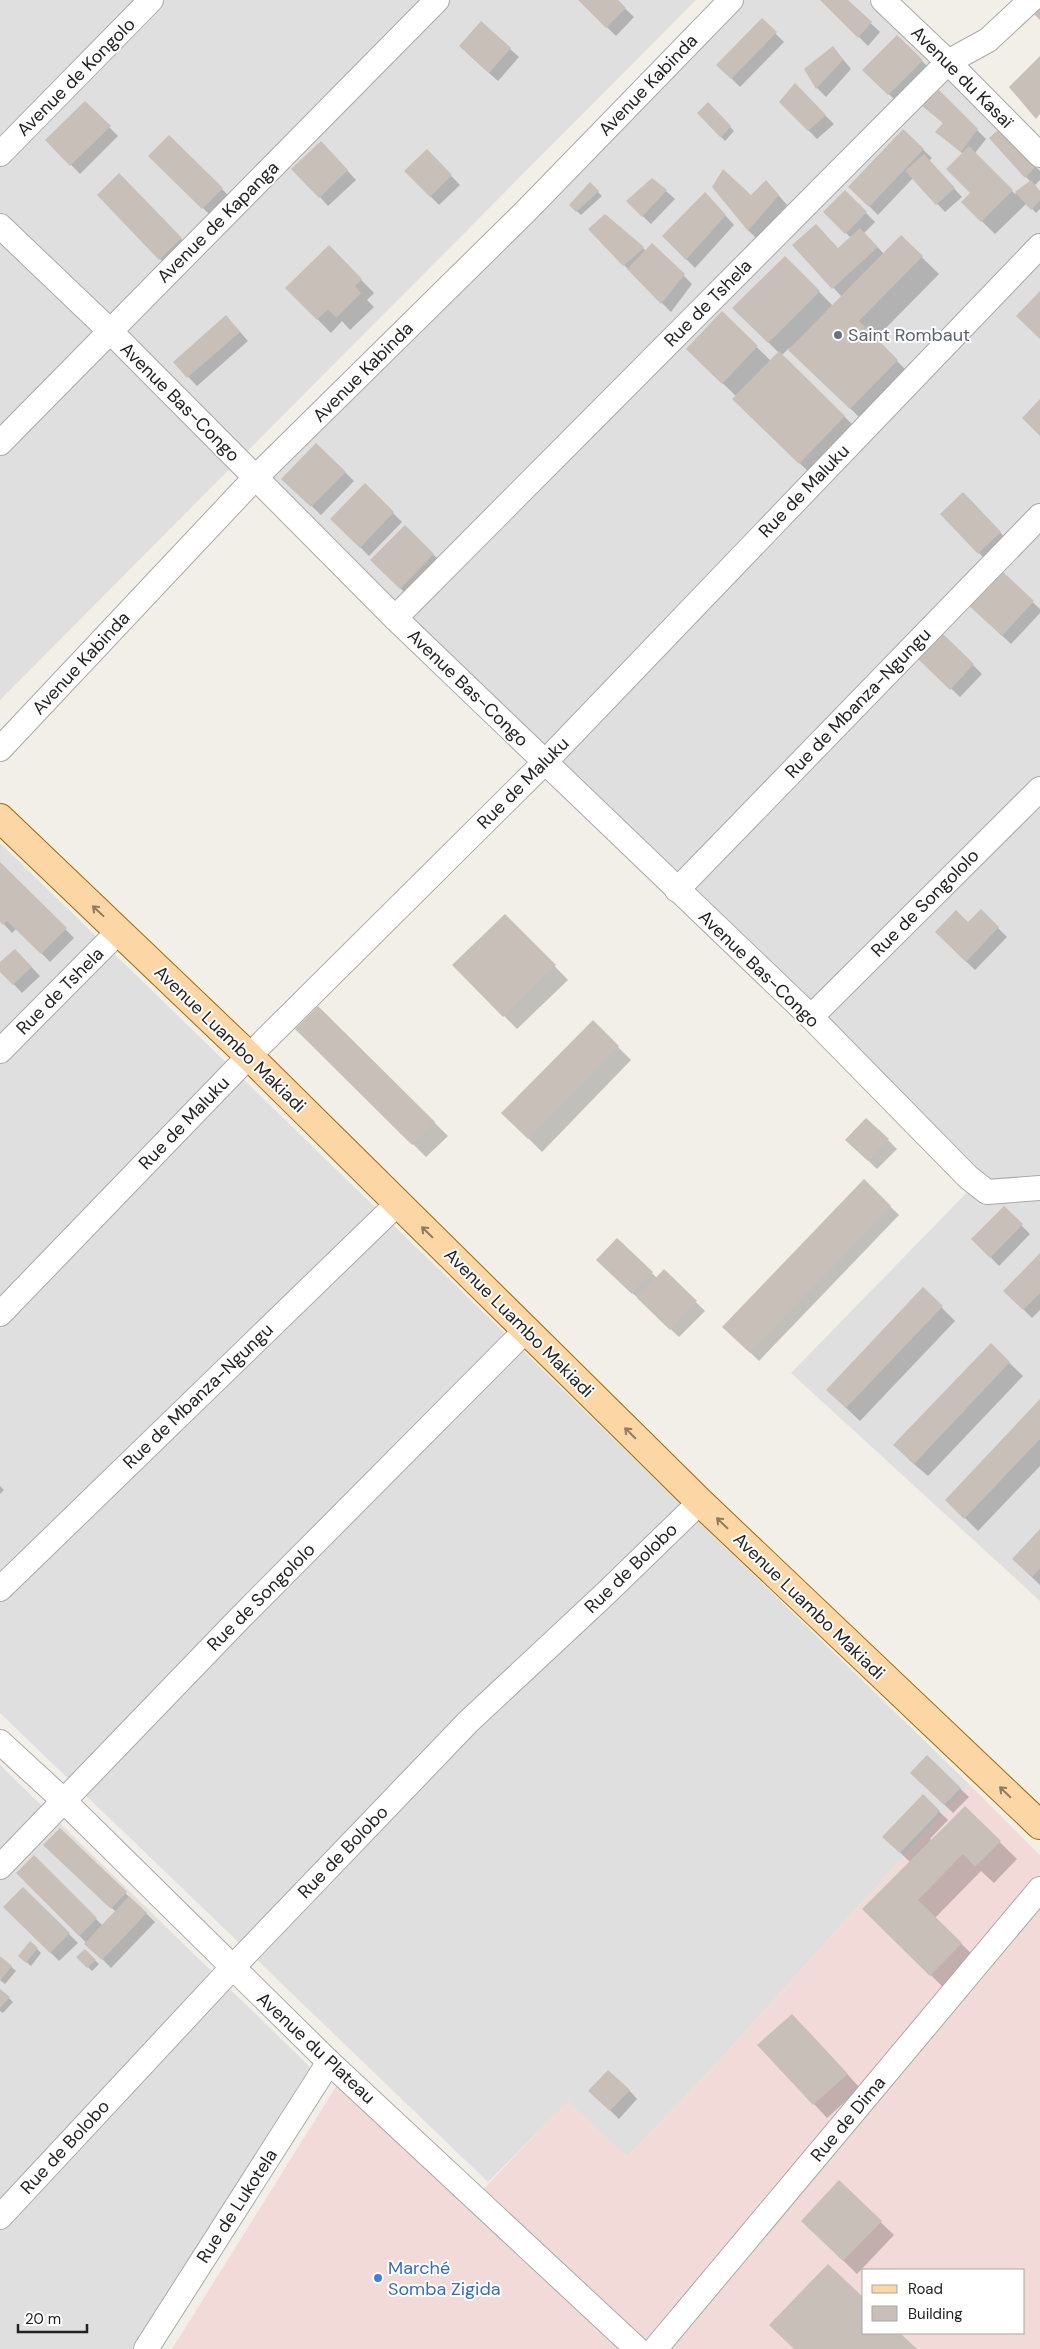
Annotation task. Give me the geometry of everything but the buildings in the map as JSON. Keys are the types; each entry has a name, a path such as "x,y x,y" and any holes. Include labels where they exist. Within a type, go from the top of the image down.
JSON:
{"main road":[{"name":"Avenue Luambo Makiadi","path":"0,818 249,1056 700,1502 1040,1826"}],"street":[{"name":"Avenue de Kongolo","path":"0,154 151,0"},
{"name":"Avenue de Kapanga","path":"0,443 437,0"},
{"name":"Avenue Kabinda","path":"0,749 255,478 526,211 731,0"},
{"name":"Avenue du Kasaï","path":"883,0 948,62 1040,155"},
{"name":"Rue de Tshela","path":"395,618 948,62 988,40 1031,0"},
{"name":"Avenue Bas-Congo","path":"0,226 110,331 395,618 811,1017 968,1176 987,1192 1040,1188"},
{"name":"Rue de Maluku","path":"0,1314 249,1056 545,762 1040,246"},
{"name":"Rue de Mbanza-Ngungu","path":"677,890 1040,516"},
{"name":"Rue de Songololo","path":"811,1017 1040,789"},
{"name":"Rue de Tshela","path":"0,1051 119,931"},
{"name":"Rue de Mbanza-Ngungu","path":"0,1589 397,1204"},
{"name":"Rue de Songololo","path":"0,1867 240,1618 526,1330"},
{"name":"Rue de Bolobo","path":"0,2217 232,1968 468,1722 700,1502"},
{"name":"Avenue du Plateau","path":"0,1742 63,1800 329,2062 636,2349"},
{"name":"Rue de Dima","path":"655,2349 1040,1889"},
{"name":"Rue de Lukotela","path":"146,2349 329,2062"}],"shaded area":[{"path":"0,0 696,0 0,700"},
{"path":"741,0 868,0 1040,167 1040,1601 791,1373 982,1177 267,480"},
{"path":"0,843 969,1784 707,2074 627,2157 568,2102 488,2182 0,1713"},
{"path":"0,1765 310,2067 132,2349 0,2349"},
{"path":"969,1784 1040,1855 1040,2349 172,2349 337,2085 466,2207 568,2101 627,2157 707,2074"}],"place":[{"name":"Saint Rombaut","path":"838,335"},
{"name":"Marché Somba Zigida","path":"378,2278"}]}
